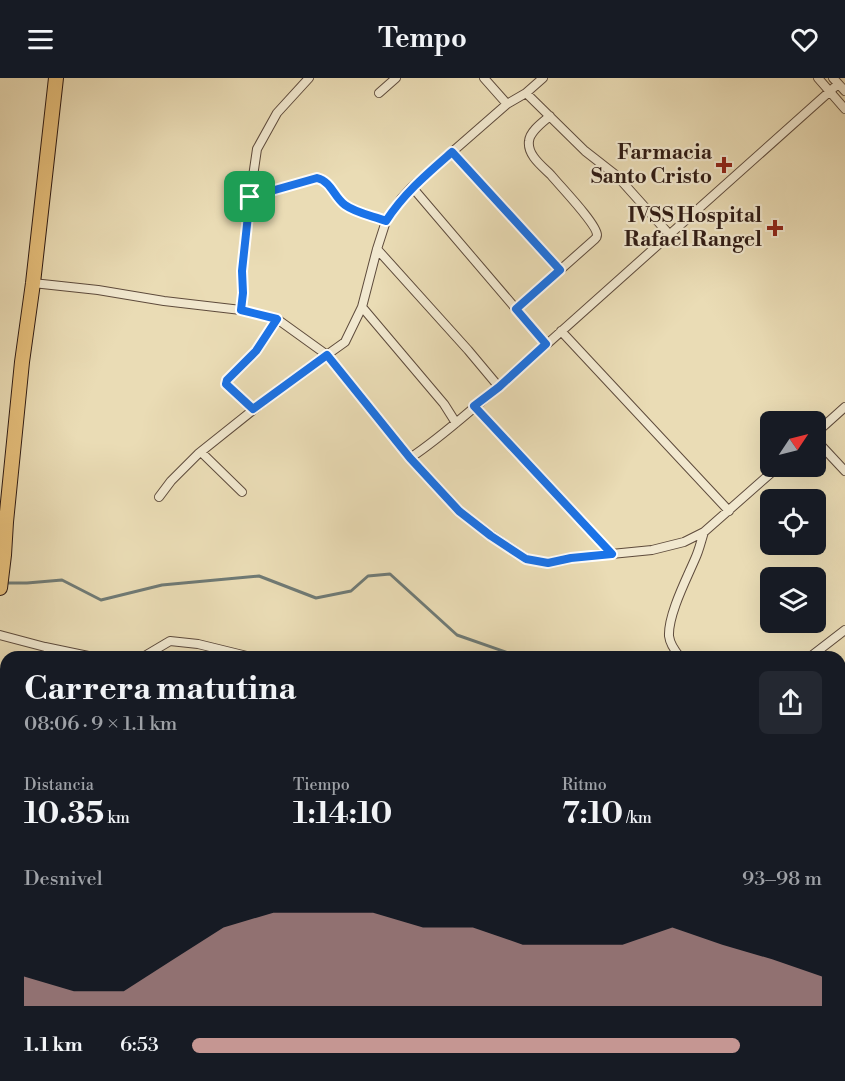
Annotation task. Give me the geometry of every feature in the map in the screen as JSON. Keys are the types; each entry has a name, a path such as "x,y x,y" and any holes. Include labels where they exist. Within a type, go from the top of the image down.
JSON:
{"main road":[{"path":"0,588 22,362 56,78"}],"street":[{"path":"241,310 242,271 258,149 276,113 309,78"},
{"path":"379,93 396,78"},
{"path":"484,78 507,104"},
{"path":"159,497 171,481 201,452 253,409 345,342 362,307 386,221 401,199 507,104 526,93 543,78"},
{"path":"818,78 845,109"},
{"path":"410,458 432,444 499,387 829,92 836,81 845,91"},
{"path":"526,93 585,151 617,176 669,234"},
{"path":"516,309 597,235 586,216 537,162 529,148 530,136 550,116"},
{"path":"452,152 560,270"},
{"path":"250,197 317,178 328,183 336,195 351,209 386,221"},
{"path":"412,187 546,344"},
{"path":"377,249 499,387"},
{"path":"33,283 99,290 164,302 241,310 277,319 327,355 410,458 459,511 526,559 548,563 684,542 704,532 767,477"},
{"path":"362,307 444,404 456,423"},
{"path":"253,409 226,384 227,380 256,351 277,319"},
{"path":"561,331 729,511"},
{"path":"474,406 612,554"},
{"path":"826,424 845,407"},
{"path":"826,451 845,471"},
{"path":"201,452 242,492"},
{"path":"675,651 669,639 670,621 704,532"},
{"path":"0,635 64,651"},
{"path":"819,651 843,635"},
{"path":"153,651 170,641 198,644 219,651"}],"waterway":[{"path":"3,583 62,580 101,600 162,585 259,576 316,598 351,591 368,576 390,574 457,635 503,651"}],"place":[{"name":"Farmacia Santo Cristo","path":"724,165"},
{"name":"IVSS Hospital Rafael Rangel","path":"775,228"}],"route":[{"path":"452,152 560,270 516,309 546,344 499,387 474,406 612,554 548,563 526,559 491,536 459,511 410,458 327,355 253,409 226,384 227,380 256,351 277,319 241,310 242,271 250,197 317,178 328,183 340,201 351,209 386,221 412,187 452,152"}]}
